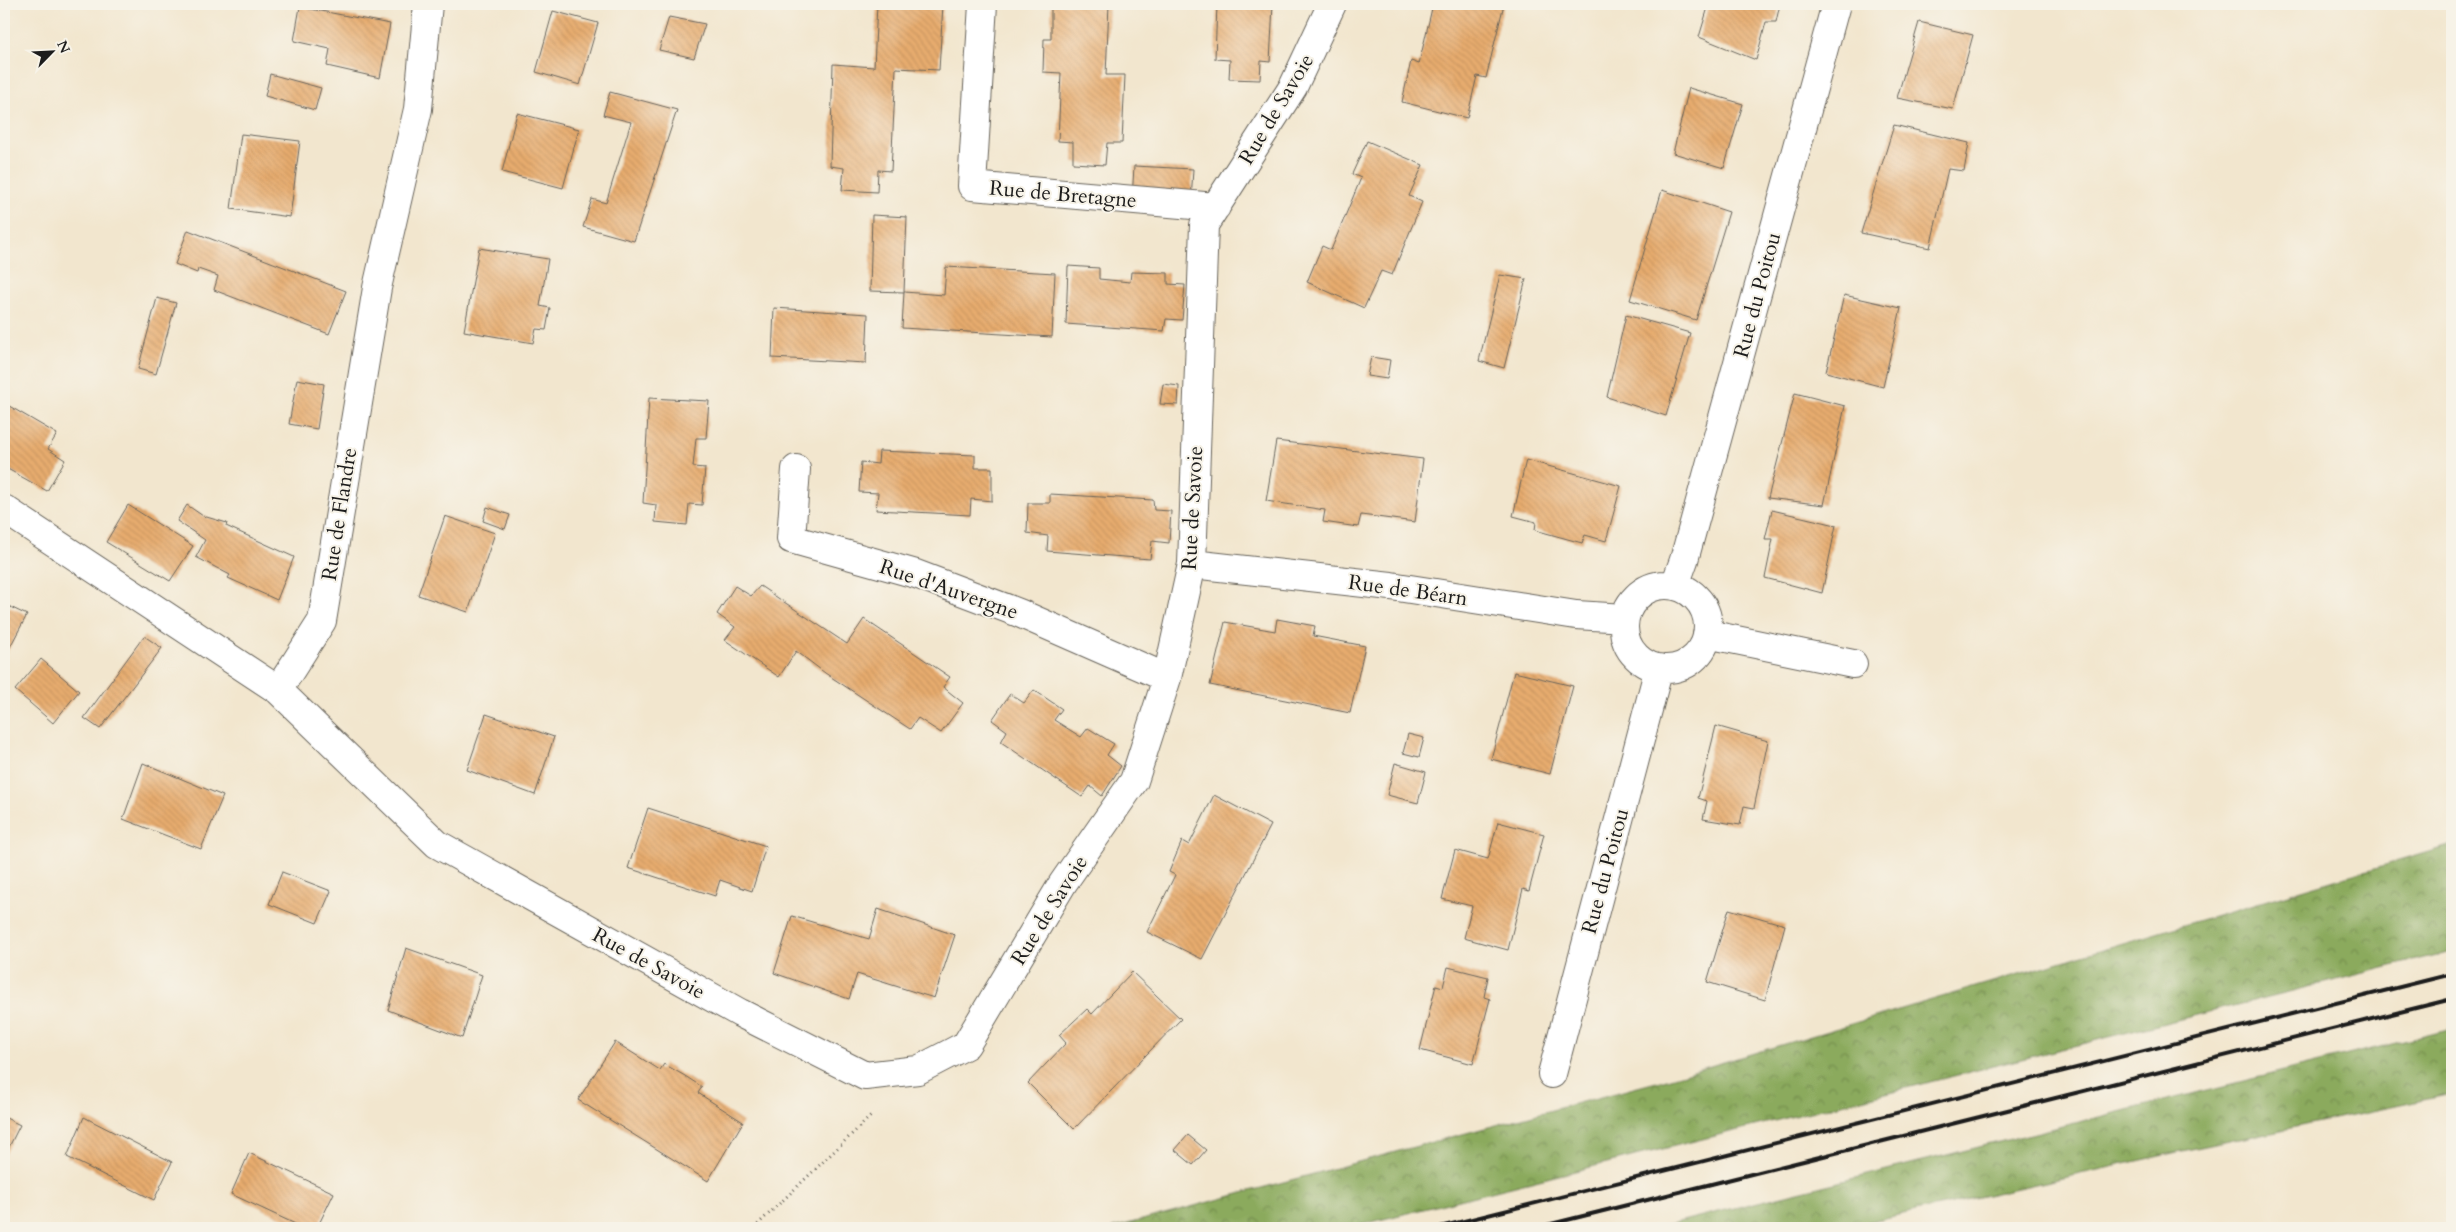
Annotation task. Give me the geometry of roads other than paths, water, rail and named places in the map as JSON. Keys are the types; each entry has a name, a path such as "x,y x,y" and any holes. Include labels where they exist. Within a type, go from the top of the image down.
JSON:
{"street":[{"name":"Rue de Flandre","path":"278,690 322,621 377,288 418,109 428,4"},
{"name":"Rue de Bretagne","path":"983,4 972,186 1216,207"},
{"name":"Rue de Savoie","path":"278,690 437,844 740,1013 865,1076 918,1070 966,1045 1063,883 1134,781 1167,678 1192,564 1204,225 1293,87 1332,4"},
{"name":"Rue du Poitou","path":"1675,585 1684,560 1836,4"},
{"name":"Rue d'Auvergne","path":"796,469 791,539 916,574 1019,612 1167,678"},
{"path":"4,509 278,690"},
{"name":"Rue de Béarn","path":"1192,564 1391,586 1576,615 1625,618"},
{"path":"1675,585 1693,594 1701,603 1706,614 1707,634 1701,651 1693,660 1671,669 1647,665 1630,650 1625,639 1625,618 1633,599 1643,591 1653,586 1675,585"},
{"path":"1707,634 1854,664"},
{"name":"Rue du Poitou","path":"1552,1074 1659,668"}],"railway":[{"path":"1436,1228 2452,974"},
{"path":"1535,1228 2452,999"}]}
